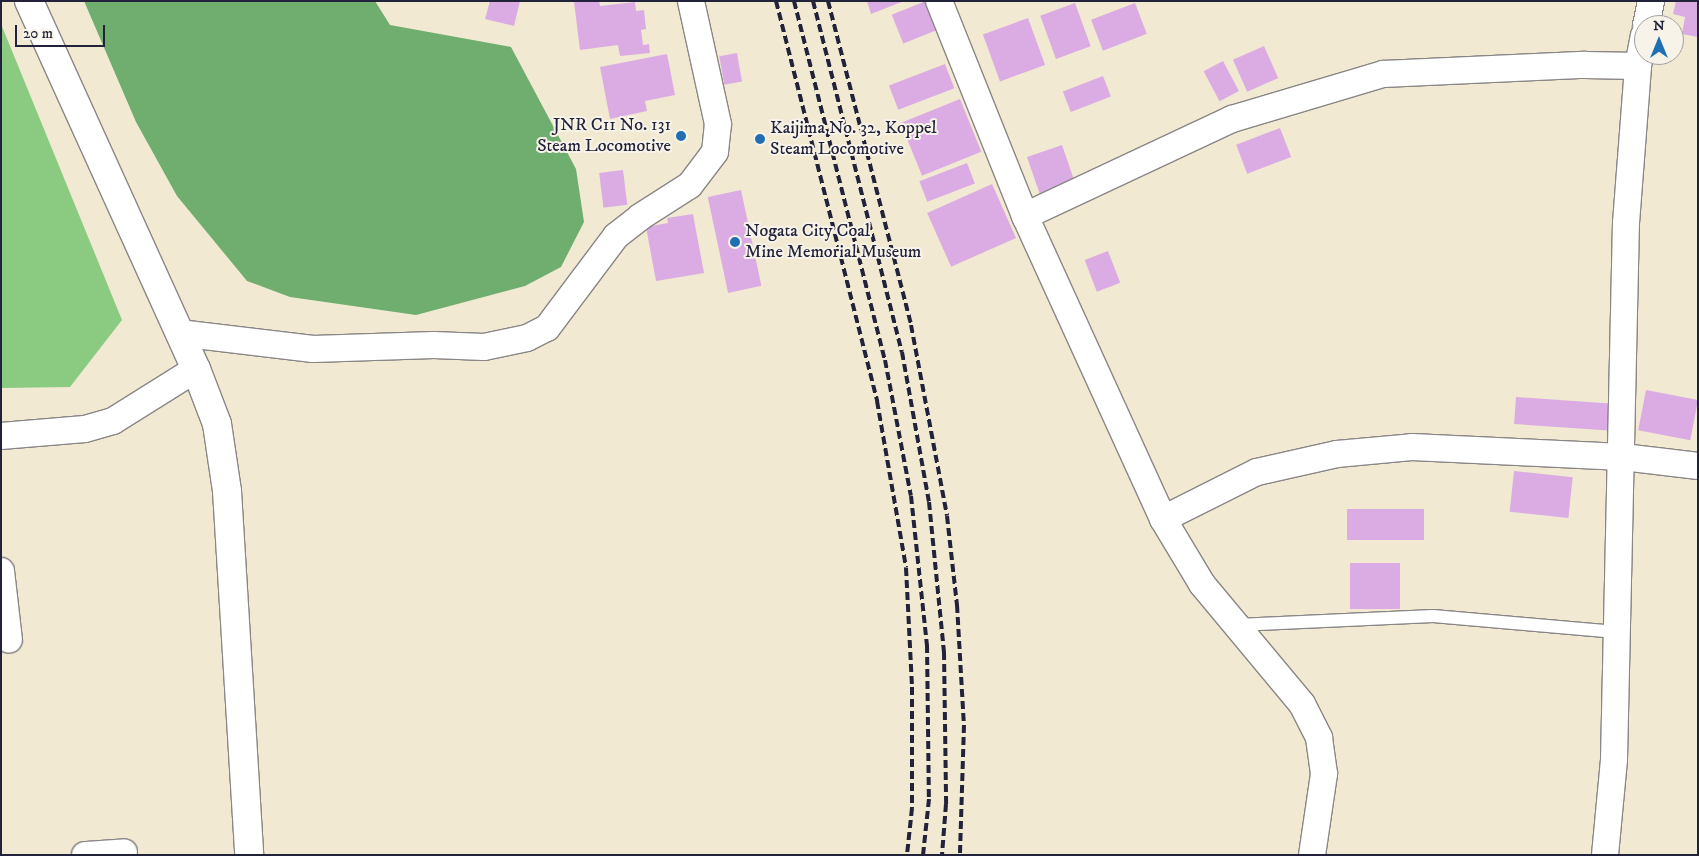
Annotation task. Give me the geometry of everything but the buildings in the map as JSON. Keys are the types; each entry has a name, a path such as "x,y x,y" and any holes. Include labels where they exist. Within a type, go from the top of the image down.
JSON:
{"street":[{"path":"28,1 196,369 217,424 227,491 249,855"},
{"path":"179,333 313,349 434,345 484,347 527,338 547,328 616,236 640,216 690,185 715,152 718,124 692,1"},
{"path":"939,1 1025,216 1163,519 1202,584 1302,704 1319,738 1324,774 1312,855"},
{"path":"1648,15 1651,1"},
{"path":"1025,216 1232,119 1383,74 1585,65 1638,66 1626,223 1623,457 1616,632 1614,759 1605,855"},
{"path":"1,436 86,429 113,421 196,369"},
{"path":"1163,519 1257,472 1337,454 1412,447 1623,457 1698,466"},
{"path":"1,570 9,640"},
{"path":"85,855 124,852"}],"lane":[{"path":"1238,626 1433,616 1616,632"}],"green space":[{"path":"84,1 375,1 390,25 511,47 576,169 584,222 561,267 525,286 416,315 290,297 247,281 177,196 136,122"},
{"path":"1,24 122,320 70,387 1,388"}],"railway":[{"path":"776,1 877,401 906,568 912,687 912,808 907,855"},
{"path":"794,1 885,360 911,496 927,645 929,799 923,855"},
{"path":"813,1 902,352 929,502 944,652 946,804 942,855"},
{"path":"828,1 911,325 947,516 957,605 964,725 960,855"}],"place":[{"name":"JNR C11 No. 131 Steam Locomotive","path":"681,136"},
{"name":"Kaijima No. 32, Koppel Steam Locomotive","path":"760,139"},
{"name":"Nogata City Coal Mine Memorial Museum","path":"735,242"}]}
